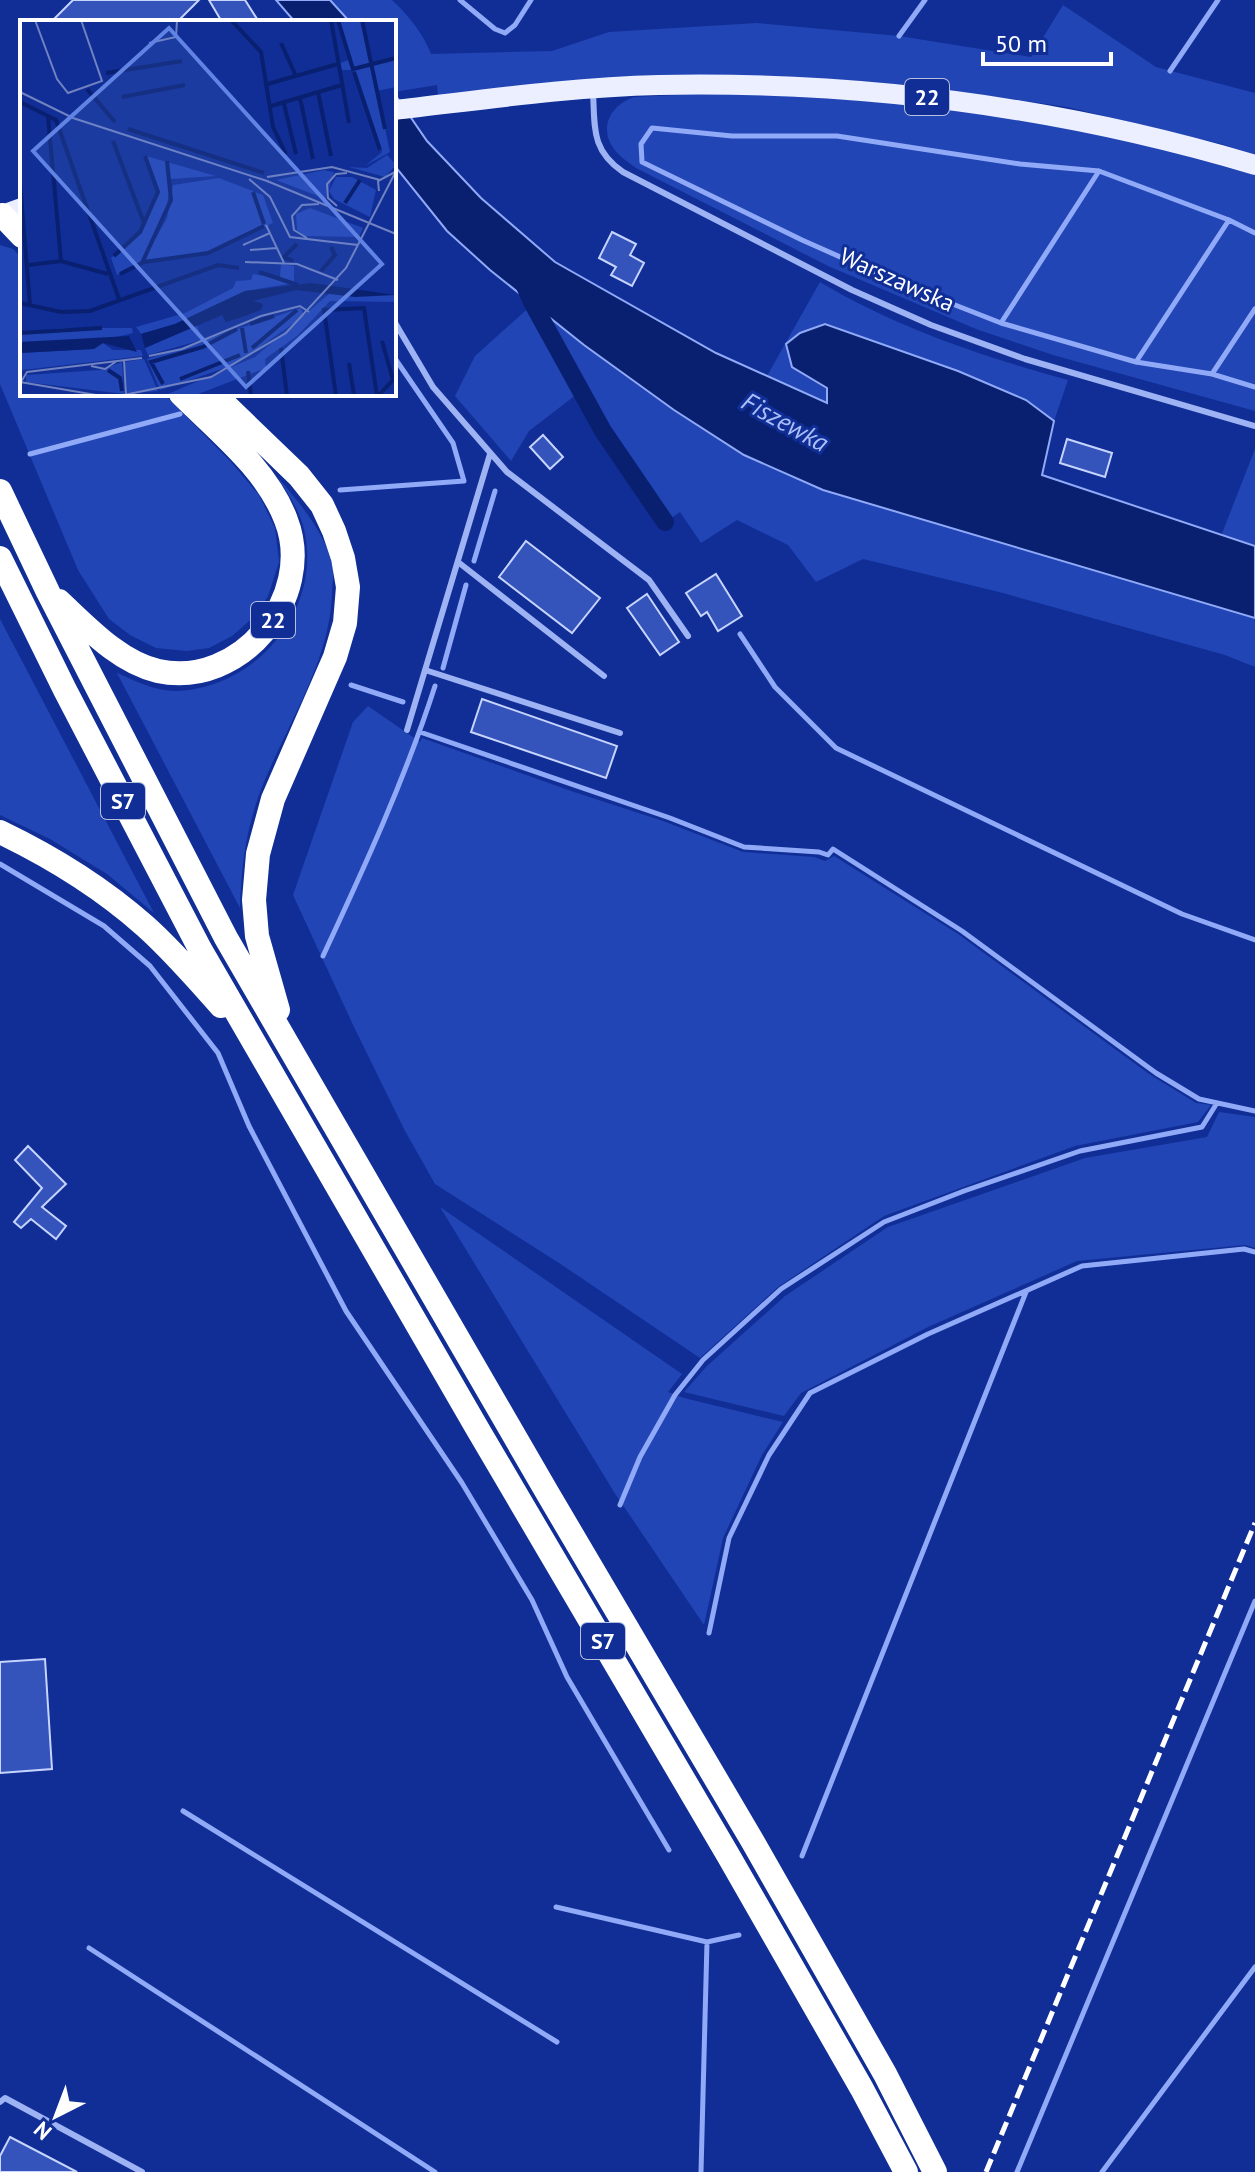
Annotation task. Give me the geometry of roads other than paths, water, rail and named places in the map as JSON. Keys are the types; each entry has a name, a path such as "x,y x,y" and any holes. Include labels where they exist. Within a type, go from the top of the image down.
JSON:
{"highway":[{"path":"6,213 20,233"},
{"name":"22","path":"48,592 102,641 138,665 159,671 184,673 207,670 234,657 254,642 270,624 284,602 292,574 293,545 287,521 265,482 183,396"},
{"path":"216,396 299,476 322,505 343,558 348,587 345,623 335,657 273,799 258,854 254,900 257,936 287,1043"},
{"name":"S7","path":"0,491 48,592 226,938 753,1842 885,2074 935,2172"},
{"name":"S7","path":"0,558 193,936 728,1855 906,2172"},
{"path":"0,832 74,872 146,927 183,963 252,1041"}],"main road":[{"name":"22","path":"396,110 593,88 658,85 803,87 940,98 1088,122 1168,140 1255,165"}],"lane":[{"name":"Warszawska","path":"593,88 598,143 609,162 852,290 931,325 1025,359 1255,426"},
{"path":"396,324 433,387 490,454 507,472 649,580 688,636"},
{"path":"407,730 490,454"},
{"path":"458,562 604,676"},
{"path":"425,670 620,733"},
{"path":"0,2102 5,2098 142,2172"}],"water":[{"path":"276,0 330,0 348,20 293,20"},
{"name":"Fiszewka","path":"396,96 427,141 481,198 555,262 716,353 827,403 827,388 792,367 786,344 800,333 825,324 958,371 1026,400 1054,421 1042,475 1255,546 1255,618 823,490 744,455 674,410 584,345 490,270 447,231 396,167"}],"waterway":[{"path":"460,0 495,29 505,33 515,25 531,0"},
{"path":"899,36 925,0"},
{"path":"1170,71 1218,0"},
{"path":"1255,233 1229,220 1099,171 1020,164 837,136 732,136 652,128 641,144 642,162 802,240 899,283 1001,323 1136,362 1212,374 1255,387"},
{"path":"1001,323 1099,171"},
{"path":"1136,362 1229,220"},
{"path":"524,284 603,431 665,522"},
{"path":"1212,374 1255,309"},
{"path":"340,490 464,481 453,443 396,360"},
{"path":"30,454 180,414"},
{"path":"474,561 495,491"},
{"path":"443,668 466,585"},
{"path":"740,634 775,687 836,748 1182,914 1255,940"},
{"path":"351,685 403,702"},
{"path":"323,956 397,789 435,686"},
{"path":"420,732 670,818 744,847 828,855 833,849 962,931 1156,1073 1199,1099 1255,1111"},
{"path":"0,864 104,926 150,966 218,1053 249,1126 346,1311 462,1483 532,1600 567,1677 669,1850"},
{"path":"620,1505 640,1457 675,1395 703,1360 781,1289 884,1222 1080,1151 1202,1127 1217,1103"},
{"path":"709,1633 729,1538 769,1455 810,1393 928,1334 1082,1266 1244,1249 1255,1252"},
{"path":"802,1856 1026,1292"},
{"path":"1017,2172 1255,1601"},
{"path":"183,1811 557,2042"},
{"path":"556,1907 707,1942 739,1935"},
{"path":"701,2172 707,1942"},
{"path":"89,1948 435,2172"},
{"path":"1102,2172 1255,1967"}],"railway":[{"path":"986,2172 1255,1523"}]}
